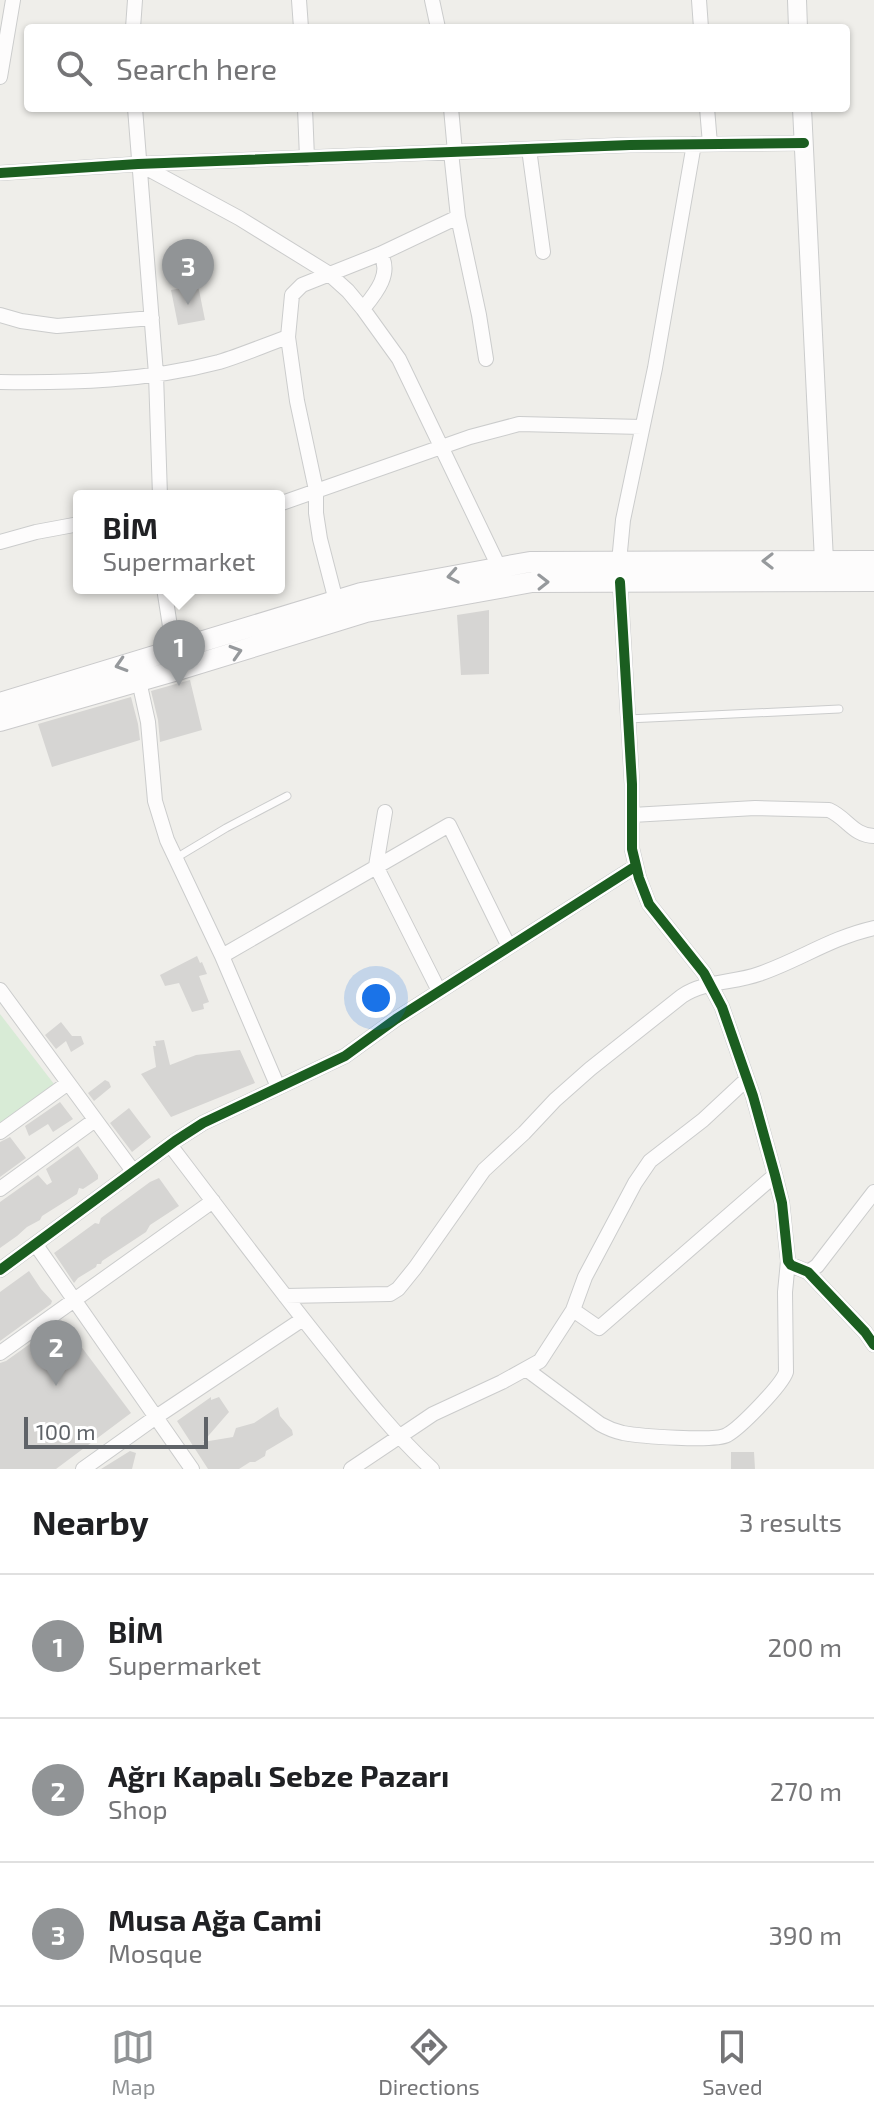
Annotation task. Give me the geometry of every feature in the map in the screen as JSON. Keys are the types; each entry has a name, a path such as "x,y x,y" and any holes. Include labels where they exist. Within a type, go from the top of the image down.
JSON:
{"main road":[{"path":"0,721 366,612 532,582 620,572 874,561"},
{"path":"0,703 361,593 530,562 620,572 874,581"}],"street":[{"path":"0,77 13,0"},
{"path":"133,24 135,0"},
{"path":"299,0 301,24"},
{"path":"432,0 437,24"},
{"path":"699,0 701,24"},
{"path":"797,0 798,24"},
{"path":"135,112 156,374 160,490"},
{"path":"305,112 307,158"},
{"path":"451,112 458,217 486,359"},
{"path":"707,112 710,144"},
{"path":"802,112 824,561"},
{"path":"0,173 138,164 529,149 804,143"},
{"path":"526,1369 612,1430 712,1438 728,1435 776,1390 786,1372 785,1292 788,1261 782,1203 747,1079 722,1007 711,985 649,904 632,849 620,572 623,520 694,144"},
{"path":"529,149 543,252"},
{"path":"138,164 239,218 328,273 348,291 399,359 499,567"},
{"path":"336,601 320,539 316,490 297,401 288,337 292,295 302,285 380,254 458,217"},
{"path":"363,309 384,276 384,260 380,254"},
{"path":"0,315 57,326 152,318"},
{"path":"0,382 77,383 156,374 221,361 288,337"},
{"path":"285,502 470,437 519,424 642,427"},
{"path":"0,542 73,525"},
{"path":"165,594 178,670"},
{"path":"139,681 148,722 155,801 160,821 278,1087"},
{"path":"632,815 755,808 829,810 839,815 856,832 874,836"},
{"path":"385,812 376,866 439,991"},
{"path":"222,956 449,825 509,947"},
{"path":"0,1270 203,1123 345,1056 396,1019 636,866"},
{"path":"285,1296 390,1294 415,1268 484,1170 590,1069 682,996 711,985 758,975 824,944 874,928"},
{"path":"0,990 133,1171"},
{"path":"351,1469 433,1414 540,1361 573,1310 585,1277 650,1161 747,1079"},
{"path":"0,1132 68,1083"},
{"path":"0,1189 95,1120"},
{"path":"170,1145 398,1437 432,1469"},
{"path":"573,1310 599,1328 775,1175"},
{"path":"808,1272 817,1266 874,1192"},
{"path":"0,1353 213,1201"},
{"path":"36,1245 192,1469"},
{"path":"788,1261 808,1272 874,1345"},
{"path":"83,1469 303,1319"}],"lane":[{"path":"628,719 839,709"},
{"path":"175,859 287,796"}],"green space":[{"path":"0,1014 54,1084 0,1124"}],"building":[{"path":"198,285 205,320 178,325 171,290"},
{"path":"489,610 489,674 461,675 457,615"},
{"path":"190,680 202,730 160,742 151,691"},
{"path":"131,697 140,740 52,767 38,724"},
{"path":"197,956 207,974 199,976 209,1002 203,1004 204,1009 192,1012 179,983 165,986 160,975"},
{"path":"61,1022 72,1036 81,1036 84,1044 71,1052 66,1041 56,1049 45,1035"},
{"path":"164,1040 170,1065 196,1055 240,1050 255,1083 171,1117 141,1074 156,1067 153,1046 156,1046 155,1041"},
{"path":"105,1080 111,1087 94,1101 88,1093"},
{"path":"60,1102 73,1119 53,1132 48,1124 29,1136 25,1126"},
{"path":"129,1108 151,1137 132,1152 110,1123"},
{"path":"10,1137 26,1158 0,1177 0,1142"},
{"path":"78,1146 98,1179 83,1189 79,1188 77,1194 0,1248 0,1202 38,1175 47,1185 52,1182 46,1169"},
{"path":"159,1178 179,1206 74,1283 54,1253 95,1223 99,1224 101,1218"},
{"path":"29,1271 52,1301 51,1304 0,1341 0,1292"},
{"path":"62,1321 131,1413 56,1469 0,1469 0,1363"},
{"path":"211,1397 211,1400 219,1397 229,1412 203,1442 233,1437 236,1428 254,1423 278,1407 280,1416 293,1435 266,1451 265,1456 239,1469 208,1469 177,1421"},
{"path":"130,1451 136,1453 132,1469 101,1469"},
{"path":"731,1452 754,1452 755,1469 731,1469"}],"cycle path":[{"path":"0,173 138,164 630,145 804,143"},
{"path":"620,582 632,784 632,849 639,878 649,904 704,973 722,1007 753,1096 775,1175 782,1203 788,1261 808,1272 874,1345"},
{"path":"0,1270 203,1123 345,1056 396,1019 636,866"}],"place":[{"name":"Musa Ağa Cami","path":"188,305"},
{"name":"BİM","path":"179,686"},
{"name":"Ağrı Kapalı Sebze Pazarı","path":"56,1386"}]}
